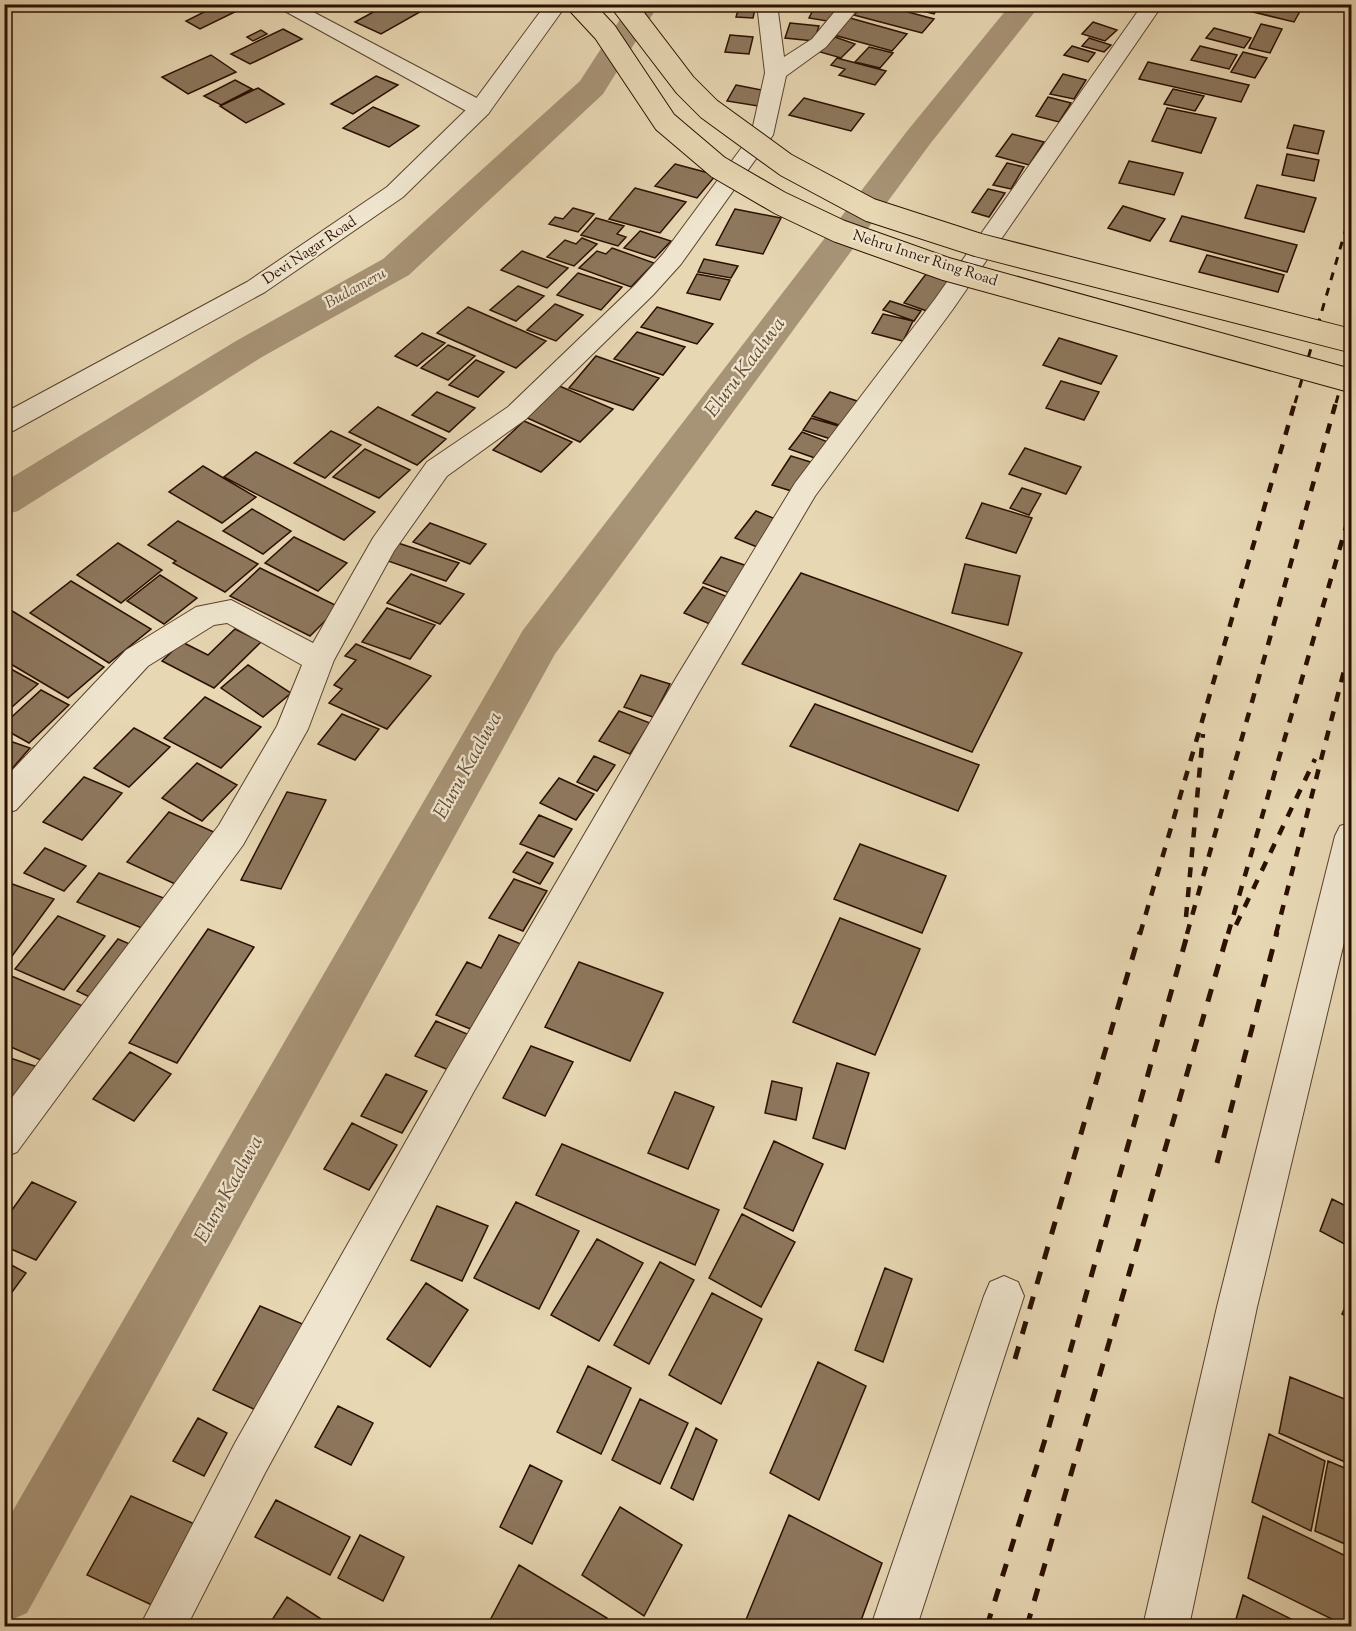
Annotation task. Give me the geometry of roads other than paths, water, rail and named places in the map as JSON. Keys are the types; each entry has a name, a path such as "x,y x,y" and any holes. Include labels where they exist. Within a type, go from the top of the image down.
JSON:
{"main road":[{"name":"Nehru Inner Ring Road","path":"579,4 605,32 665,122 718,167 780,203 838,231 946,269 1352,381"},
{"path":"623,4 644,26 690,91 708,109 765,151 814,182 871,210 962,240 1352,341"}],"street":[{"path":"282,4 480,109"},
{"name":"Devi Nagar Road","path":"4,425 256,287 395,192 480,109 557,4"},
{"path":"4,1139 231,835 292,729 319,660 383,545 437,469 517,413 644,291 672,259 762,135 776,73 767,4"},
{"path":"776,73 819,43 852,4"},
{"path":"164,1626 256,1448 460,1081 687,686 800,500 944,304 1153,4"},
{"path":"4,801 137,658 207,615 231,611 319,660"},
{"path":"1166,1626 1237,1307 1352,836"},
{"path":"894,1626 1004,1296"}],"waterway":[{"name":"Budameru","path":"4,501 249,349 396,267 592,87 645,4"},
{"name":"Eluru Kaaluva","path":"4,1590 539,642 919,137 1027,4"}],"railway":[{"path":"1295,403 1352,208"},
{"path":"1336,403 1352,345"},
{"path":"1140,934 1295,402"},
{"path":"1187,934 1336,402"},
{"path":"1228,934 1352,506"},
{"path":"1276,934 1352,640"},
{"path":"1186,917 1203,734"},
{"path":"1236,925 1315,759"},
{"path":"1015,1359 1140,932"},
{"path":"987,1626 1048,1430 1188,932"},
{"path":"1027,1626 1228,932"},
{"path":"1217,1163 1277,932"}]}
